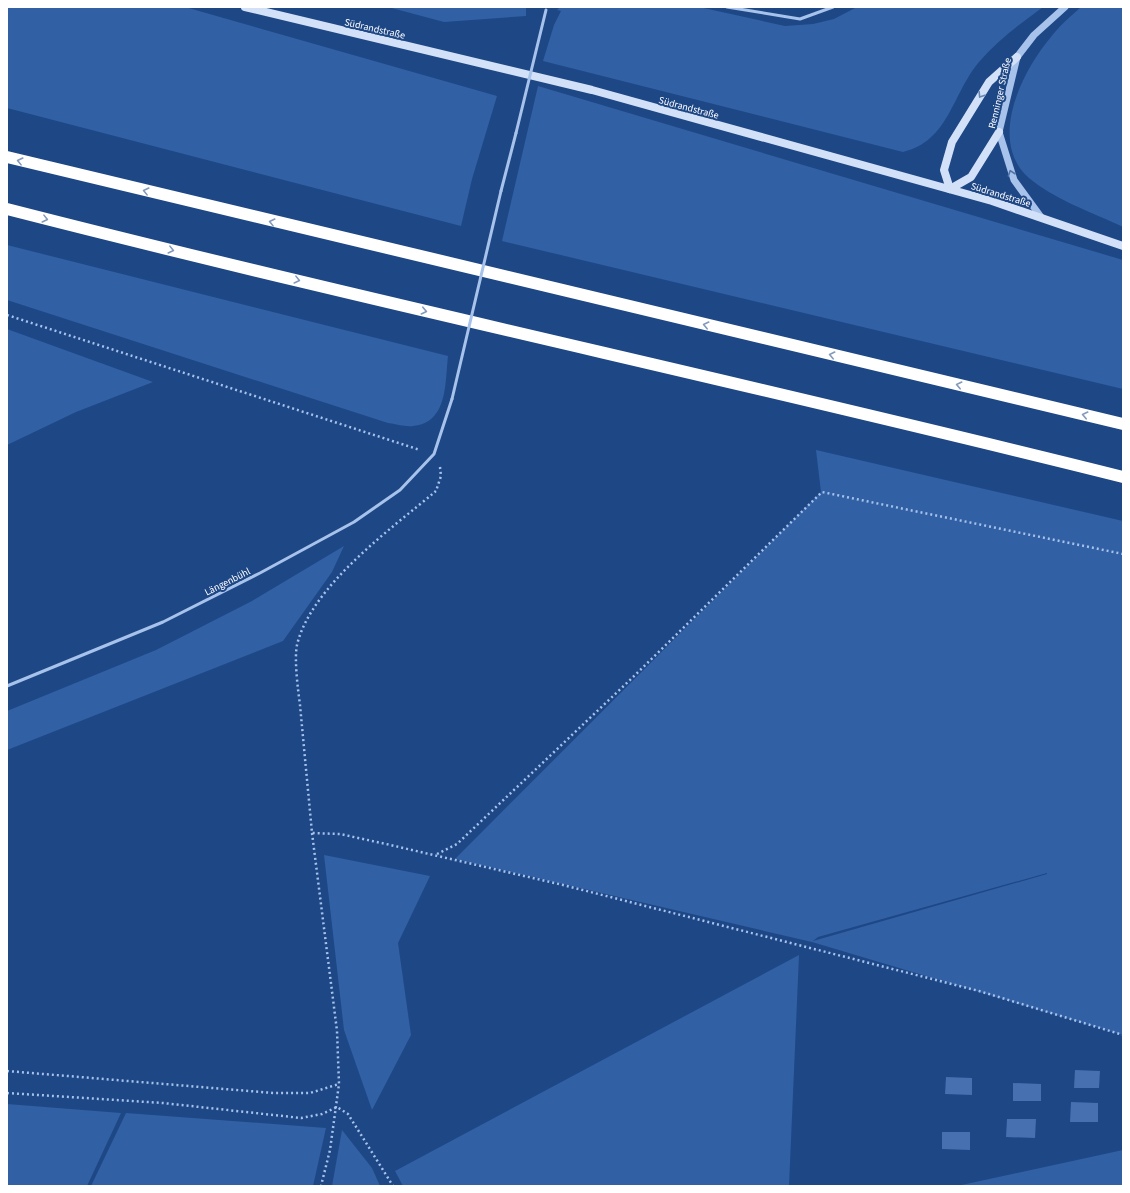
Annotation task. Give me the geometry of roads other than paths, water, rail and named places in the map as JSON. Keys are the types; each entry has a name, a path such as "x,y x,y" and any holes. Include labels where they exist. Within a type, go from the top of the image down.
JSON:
{"highway":[{"path":"7,158 1123,424"},
{"path":"7,209 368,297 992,444 1123,477"}],"main road":[{"name":"Südrandstraße","path":"245,7 592,90 950,189 1041,217 1123,246"},
{"path":"999,132 971,177 950,189 944,170 952,142 989,82 1017,57"}],"street":[{"name":"Renninger Straße","path":"1041,217 1014,180 999,132 1017,57 1034,34 1066,7"}],"lane":[{"path":"728,7 800,19 833,7"},
{"name":"Längenbühl","path":"7,686 163,622 260,573 347,526 400,490 434,454 452,399 546,8"}]}
